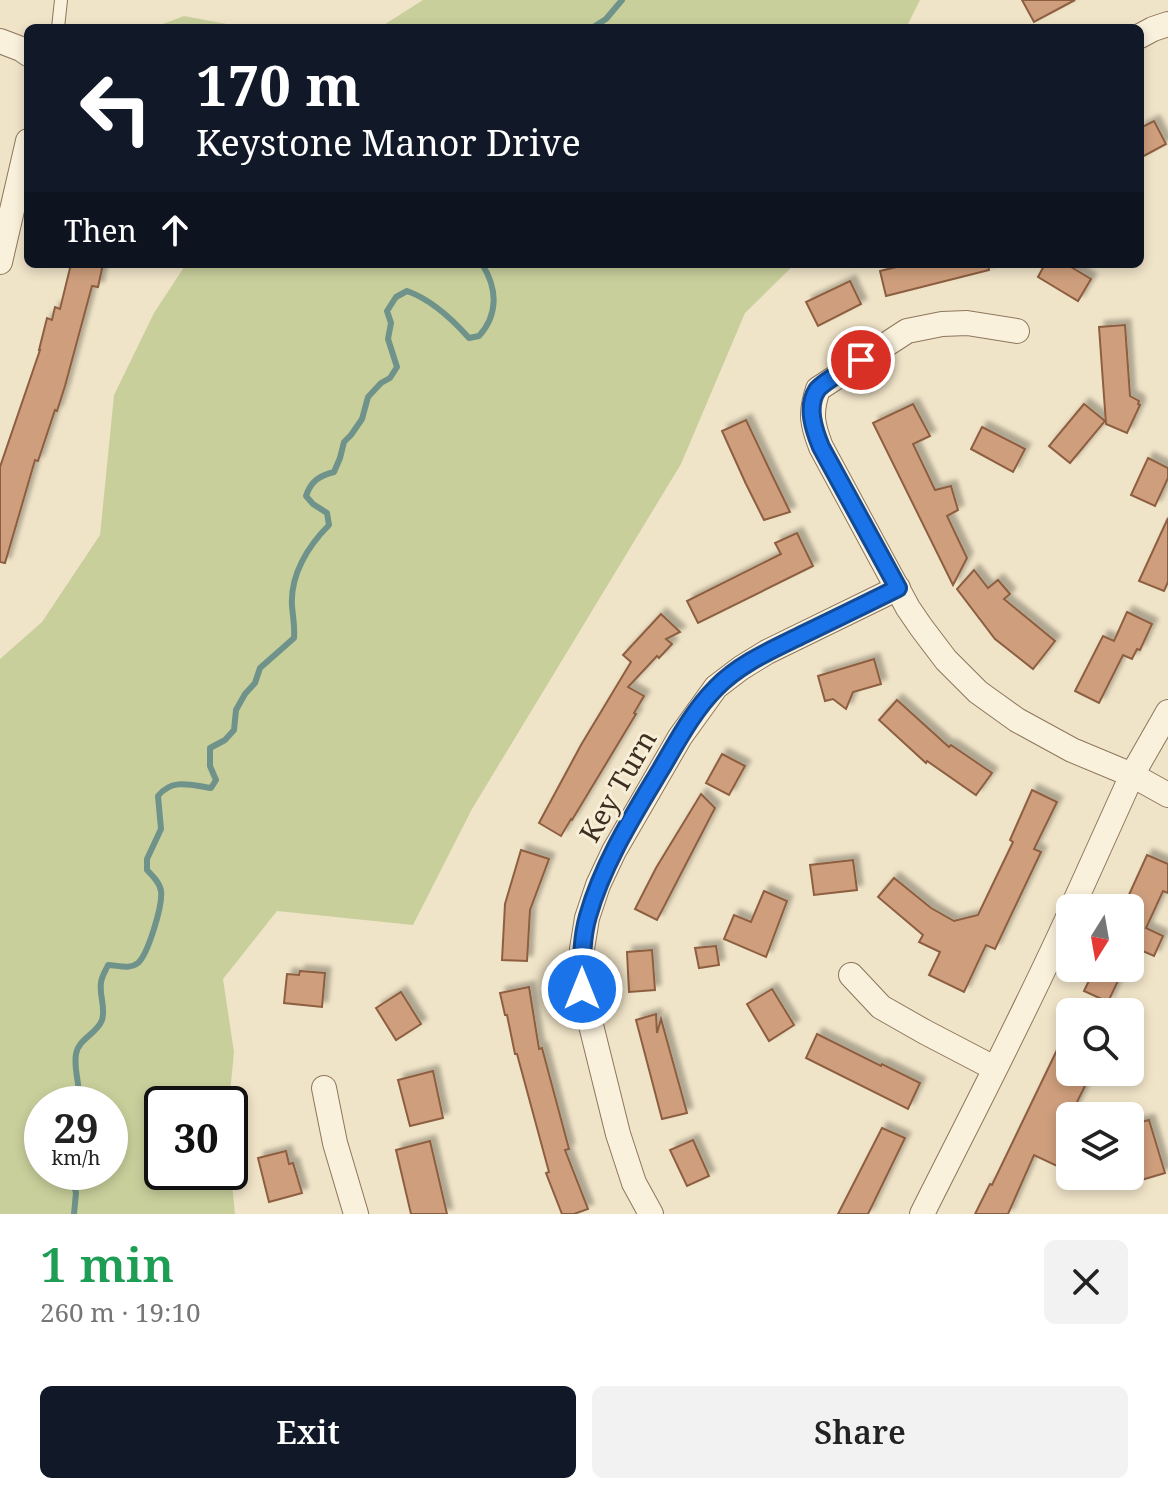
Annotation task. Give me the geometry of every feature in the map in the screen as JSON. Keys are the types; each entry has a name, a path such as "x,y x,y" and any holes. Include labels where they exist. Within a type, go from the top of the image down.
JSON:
{"street":[{"path":"1144,34 1168,24"},
{"path":"0,41 24,51"},
{"path":"0,262 24,158"},
{"path":"1017,331 967,323 907,331 818,389 812,417 814,430 921,627 937,649 978,692 1017,720 1072,750 1132,775 1168,795"},
{"name":"Key Turn","path":"651,1214 634,1183 626,1159 582,989 582,949 587,918 598,885 672,750 716,687 767,652 898,588"},
{"path":"1078,894 1132,775 1168,712"},
{"path":"922,1214 1056,943"},
{"path":"851,975 881,1007 994,1068"},
{"path":"324,1088 335,1143 356,1214"}],"lane":[{"path":"58,24 61,0"}],"green space":[{"path":"423,0 920,0 908,24 385,24"},
{"path":"184,16 227,24 163,24"},
{"path":"183,268 791,268 745,313 681,464 472,809 413,925 277,911 223,979 234,1052 231,1086 144,1086 144,1190 233,1190 235,1214 0,1214 0,659 42,622 100,535 114,395 154,313"}],"building":[{"path":"1022,0 1075,0 1034,22"},
{"path":"1154,121 1166,144 1144,156 1144,126"},
{"path":"70,268 102,268 98,287 92,286 65,386 38,461 35,460 5,563 0,562 0,467 40,350 47,318 52,320 55,307 60,309"},
{"path":"892,268 989,270 886,296 880,271"},
{"path":"1043,268 1073,268 1091,279 1078,301 1038,277"},
{"path":"850,281 861,304 818,326 806,302"},
{"path":"1125,325 1130,396 1140,405 1127,433 1106,424 1099,327"},
{"path":"913,404 930,436 913,444 935,490 951,486 958,510 947,516 967,558 953,585 873,423"},
{"path":"1084,404 1105,421 1070,463 1049,446"},
{"path":"746,420 790,512 764,520 746,484 722,431"},
{"path":"982,427 1025,449 1013,472 971,449"},
{"path":"1148,458 1168,468 1168,478 1155,506 1131,495"},
{"path":"1168,518 1168,582 1164,591 1139,581"},
{"path":"797,533 813,566 698,623 687,601 781,554 775,543"},
{"path":"974,570 988,588 998,580 1010,594 1004,599 1055,641 1033,669 995,639 957,589"},
{"path":"1127,612 1152,624 1140,650 1137,649 1132,659 1123,655 1099,703 1075,691 1103,636 1114,641"},
{"path":"661,614 680,632 666,639 672,644 628,687 644,696 636,714 561,836 539,823 631,662 623,655"},
{"path":"874,659 881,684 853,692 846,709 833,699 825,701 818,676"},
{"path":"897,700 949,747 951,745 992,773 976,795 926,763 879,720"},
{"path":"722,754 745,766 729,795 706,783"},
{"path":"1032,790 1057,802 1034,849 1041,852 995,949 986,945 964,992 929,975 940,952 919,942 923,935 878,897 894,878 931,908 954,921 978,915 1013,842 1010,840"},
{"path":"701,794 715,808 657,920 635,909"},
{"path":"521,850 549,859 530,910 527,961 502,960 505,904"},
{"path":"1147,855 1168,864 1168,893 1163,891 1146,928 1163,936 1154,956 1144,952 1144,894 1129,894"},
{"path":"853,860 857,890 814,895 810,865"},
{"path":"764,891 787,901 766,957 724,939 734,915 751,922"},
{"path":"716,946 719,965 699,968 695,948"},
{"path":"652,950 655,990 629,992 627,952"},
{"path":"300,971 325,973 322,1007 284,1003 287,974 299,975"},
{"path":"1088,982 1117,982 1110,998 1099,998 1084,991"},
{"path":"529,987 539,1049 542,1048 569,1149 565,1150 588,1209 574,1214 562,1214 546,1173 549,1172 500,993"},
{"path":"772,989 794,1025 769,1041 747,1004"},
{"path":"401,992 421,1024 396,1040 376,1008"},
{"path":"656,1014 657,1033 661,1019 687,1113 662,1119 636,1020"},
{"path":"817,1034 920,1083 908,1109 806,1058"},
{"path":"1056,1052 1056,1086 1085,1086 1077,1102 1056,1102 1056,1166 1034,1155 1008,1214 975,1214"},
{"path":"433,1071 443,1118 410,1126 398,1080"},
{"path":"1149,1120 1165,1173 1144,1179 1144,1121"},
{"path":"882,1128 905,1138 868,1214 838,1214"},
{"path":"693,1140 709,1176 687,1186 670,1150"},
{"path":"430,1141 447,1214 411,1214 396,1150"},
{"path":"286,1151 302,1193 269,1202 258,1158"}],"waterway":[{"path":"598,24 622,0"},
{"path":"78,1086 76,1054 102,1020 101,981 108,965 127,967 138,963 157,918 161,891 158,882 147,870 147,859 161,829 158,796 163,790 176,785 211,788 216,780 210,766 210,748 225,740 234,730 236,710 255,683 260,668 294,638 292,594 297,572 314,542 329,525 327,513 306,496 316,480 334,472 344,442 362,419 368,397 390,378 397,367 388,339 391,323 387,311 396,297 407,291 441,311 469,338 479,336 490,319 494,302 484,268"},
{"path":"74,1214 75,1190"}],"route":[{"path":"582,989 582,949 587,918 598,885 667,758 716,687 767,652 898,588 814,430 812,417 818,389 861,360"}]}
